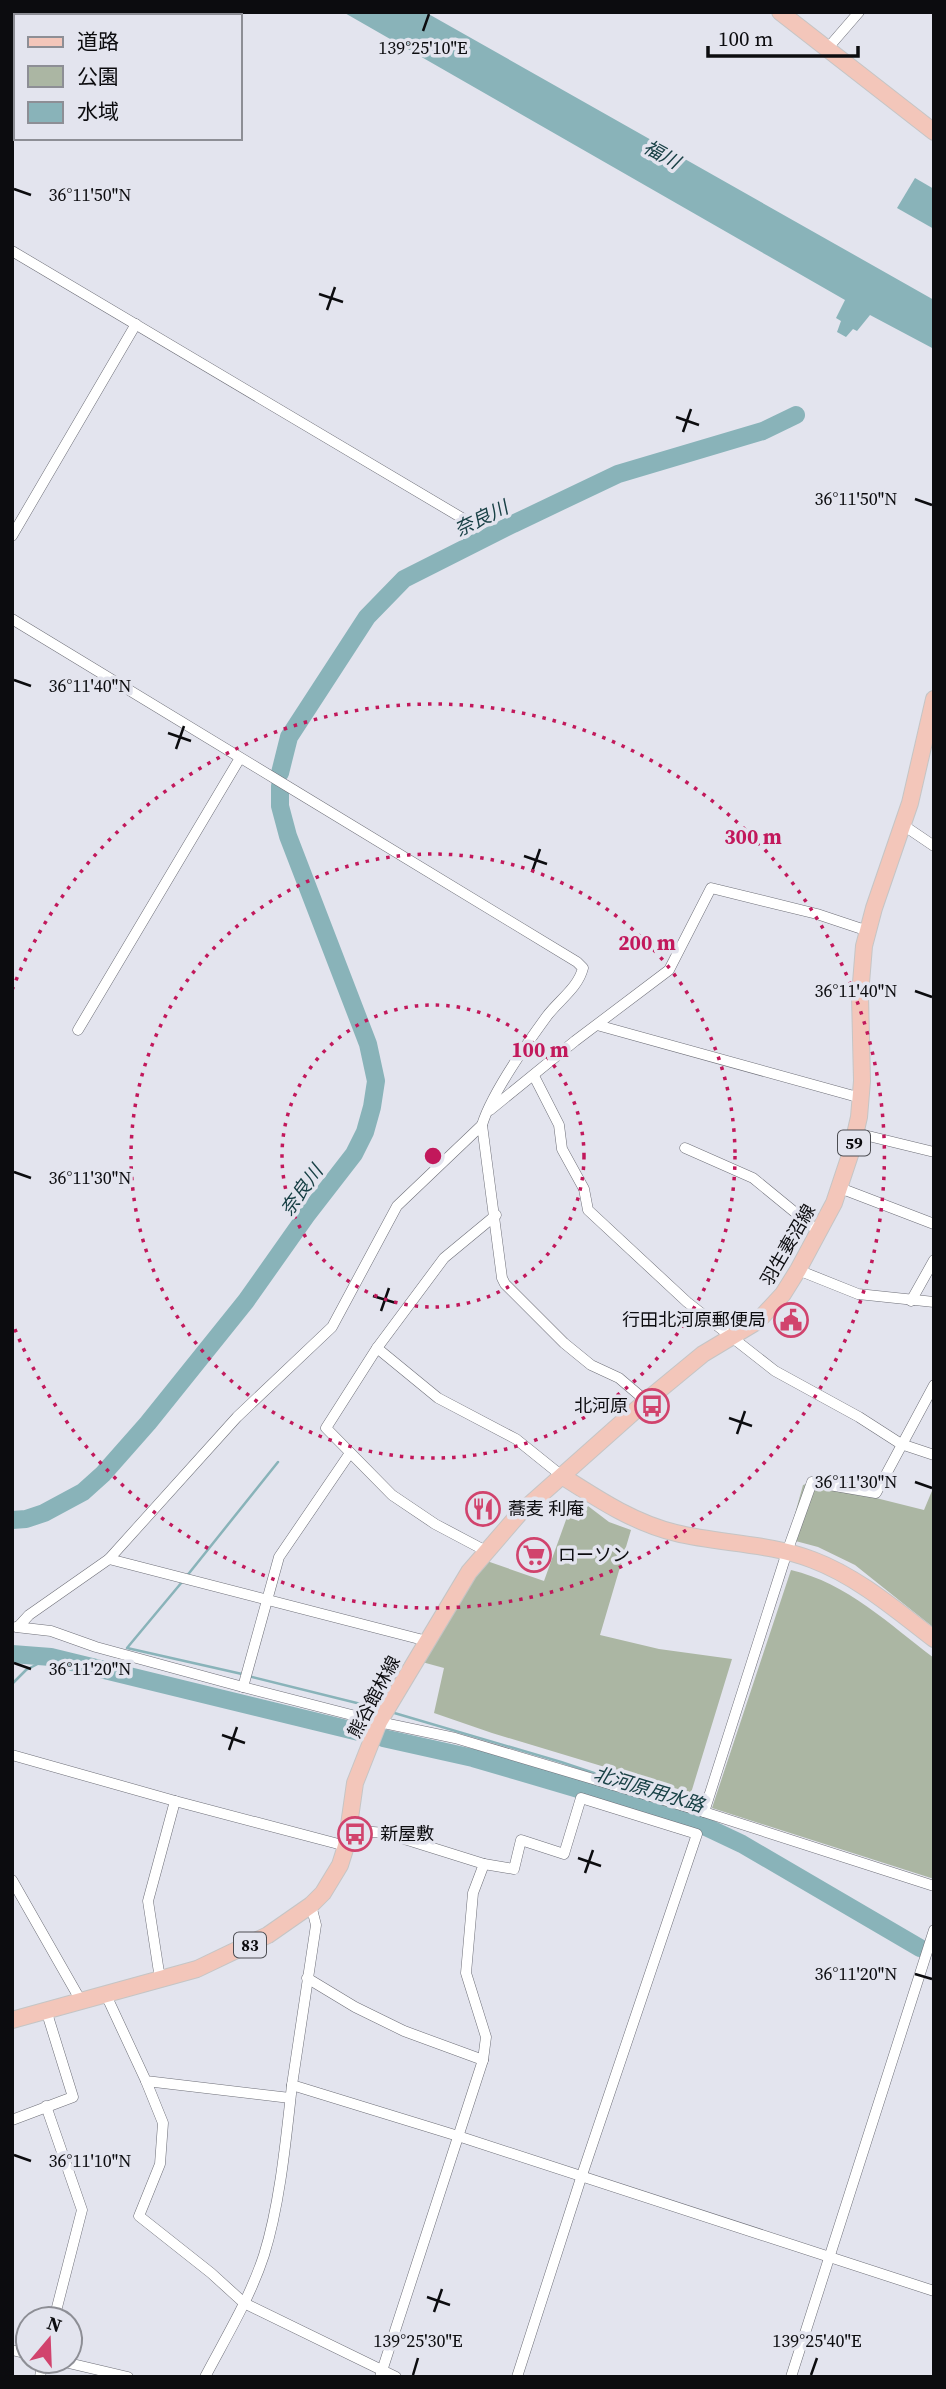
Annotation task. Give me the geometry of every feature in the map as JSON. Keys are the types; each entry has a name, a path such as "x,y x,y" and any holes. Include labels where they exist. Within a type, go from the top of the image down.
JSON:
{"main road":[{"path":"780,12 934,132"},
{"name":"羽生妻沼線","path":"562,1476 696,1360 758,1321 769,1311 798,1270 819,1232 840,1188 856,1133 863,1059 860,975 868,931 903,825 934,699"},
{"path":"562,1476 622,1513 654,1526 698,1538 787,1552 812,1559 856,1581 934,1639"},
{"name":"熊谷館林線","path":"12,2020 197,1969 245,1947 289,1922 312,1905 332,1881 347,1838 355,1783 378,1724 457,1590 486,1551 519,1514 562,1476"}],"street":[{"path":"827,49 859,12"},
{"path":"12,251 463,518"},
{"path":"12,536 136,324"},
{"path":"12,619 240,758 291,786 583,968 580,979 548,1014 484,1120 502,1278 564,1343 591,1365 619,1378 646,1401"},
{"path":"78,1030 240,758"},
{"path":"903,825 934,846"},
{"path":"15,1628 29,1615 109,1559 237,1417 332,1327 397,1206 484,1120 534,1076 669,970 711,888 817,914 868,931"},
{"path":"597,1025 861,1098"},
{"path":"534,1076 559,1125 562,1149 583,1189 588,1210 687,1302 775,1371 859,1417 901,1444 934,1455"},
{"path":"856,1133 934,1153"},
{"path":"685,1148 753,1178 819,1232"},
{"path":"840,1188 934,1224"},
{"path":"486,1551 435,1524 392,1495 326,1428 377,1348 444,1258 496,1215"},
{"path":"911,1301 934,1260"},
{"path":"798,1270 858,1294 934,1302"},
{"path":"377,1348 438,1398 516,1439 562,1476"},
{"path":"705,1812 787,1552 812,1482 876,1493 934,1385"},
{"path":"243,1687 279,1557 350,1453"},
{"path":"109,1559 427,1641"},
{"path":"15,1628 51,1631 96,1647 378,1724 455,1738 705,1812 934,1886"},
{"path":"12,1755 175,1801 347,1838 385,1833 484,1864 514,1869 521,1840 564,1854 581,1798 697,1834 517,2377"},
{"path":"160,1979 148,1901 175,1801"},
{"path":"381,2374 483,2060 486,2037 466,1973 473,1893 484,1864"},
{"path":"12,1880 81,2001"},
{"path":"205,2377 244,2303 264,2255 274,2213 316,1925 312,1905"},
{"path":"791,2377 934,1930"},
{"path":"307,1978 355,2007 404,2031 483,2060"},
{"path":"106,1995 163,2123 160,2164 139,2216 244,2303 381,2374 396,2377"},
{"path":"12,2120 73,2097 46,2010"},
{"path":"146,2081 290,2098"},
{"path":"292,2085 458,2136 934,2291"},
{"path":"46,2106 82,2210 58,2305"},
{"path":"84,2367 128,2377"}],"green space":[{"path":"812,1482 924,1510 934,1486 934,1628 855,1565 818,1547 788,1539 803,1485"},
{"path":"588,1506 609,1522 631,1530 600,1635 659,1649 732,1659 691,1793 434,1713 444,1668 422,1662 484,1560 544,1581 567,1517 579,1521"},
{"path":"791,1570 811,1576 849,1595 934,1658 934,1879 712,1808"}],"water":[{"name":"福川","path":"343,12 425,12 934,300 934,349 870,315 857,331 853,329 846,337 837,332 841,321 836,318 845,300"},
{"path":"915,178 934,189 934,229 897,208"}],"waterway":[{"name":"奈良川","path":"280,773 289,737 367,617 404,579 618,474 763,431 796,415"},
{"name":"奈良川","path":"12,1520 44,1513 83,1492 103,1474 148,1423 246,1301 354,1154 365,1132 376,1081 368,1044 288,836 280,806 280,786"},
{"path":"186,1577 278,1462"},
{"path":"182,1582 127,1648 242,1674"},
{"name":"北河原用水路","path":"12,1654 51,1657 367,1734"},
{"path":"12,1684 26,1670 51,1657"},
{"path":"248,1676 381,1709"},
{"path":"391,1712 561,1762 645,1790"},
{"name":"北河原用水路","path":"383,1738 473,1758 704,1826 742,1844 920,1948"}],"place":[{"name":"行田北河原郵便局","path":"791,1320"},
{"name":"北河原","path":"652,1406"},
{"name":"蕎麦 利庵","path":"483,1509"},
{"name":"ローソン","path":"534,1555"},
{"name":"新屋敷","path":"355,1834"}]}
